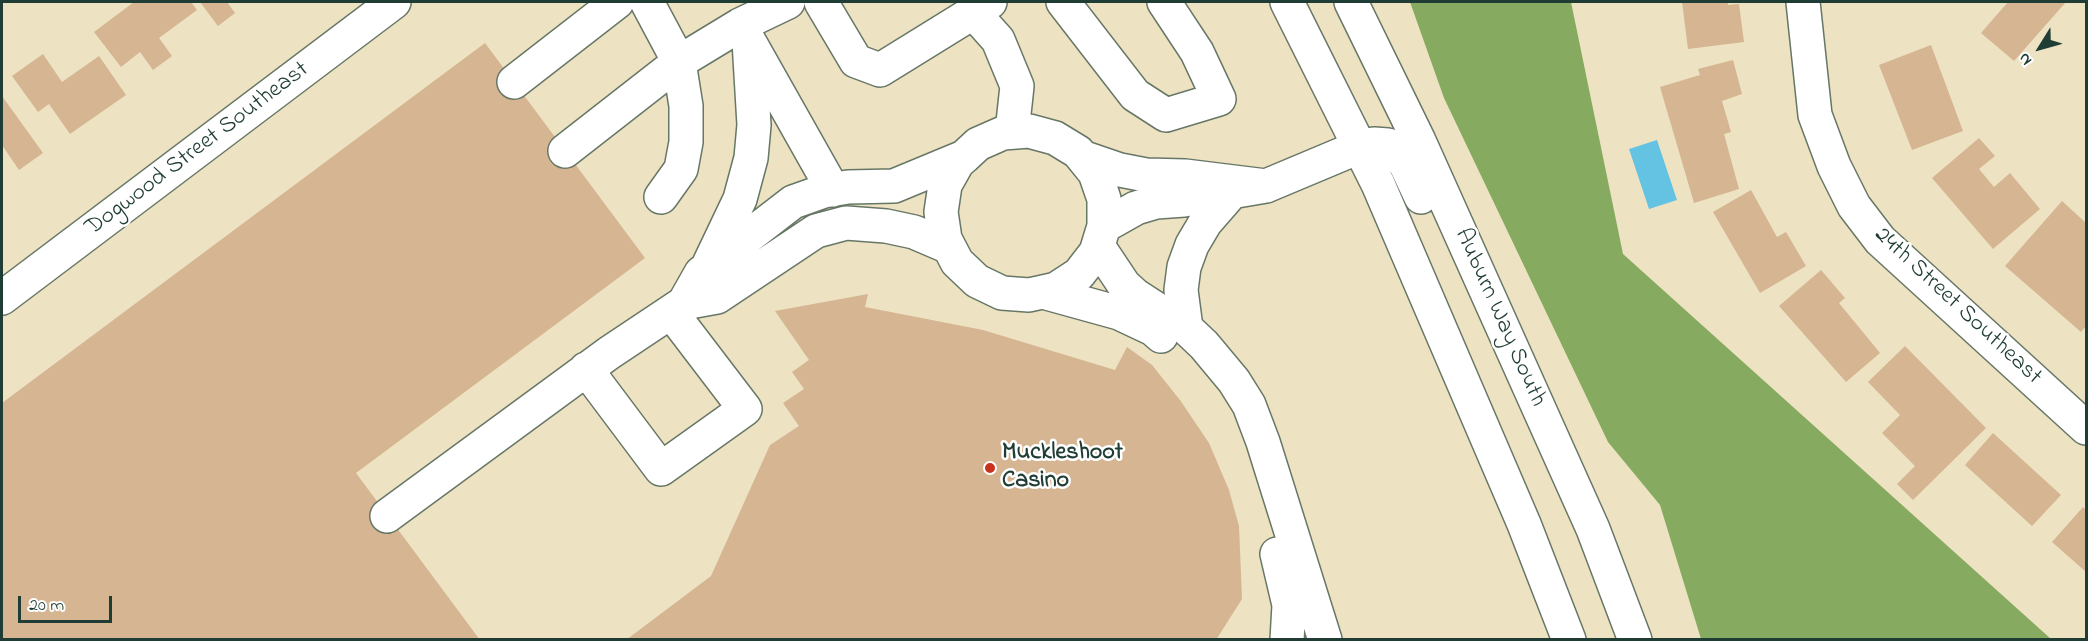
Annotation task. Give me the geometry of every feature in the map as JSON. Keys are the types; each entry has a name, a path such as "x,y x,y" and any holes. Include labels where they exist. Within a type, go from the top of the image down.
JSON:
{"main road":[{"name":"Dogwood Street Southeast","path":"2,298 394,2"},
{"path":"514,82 617,2"},
{"path":"647,2 679,62 686,106 686,142 681,169 660,196"},
{"path":"565,151 679,62 739,23 788,2"},
{"path":"821,2 856,60 880,70 981,7 1017,86 1012,132"},
{"path":"1063,2 1135,96 1166,115 1219,99 1197,52 1164,2"},
{"path":"1287,2 1378,184 1524,524 1569,639"},
{"name":"Auburn Way South","path":"1351,2 1419,141 1524,374 1593,529 1635,639"},
{"name":"24th Street Southeast","path":"1803,2 1815,115 1834,166 1854,206 1880,240 2086,428"},
{"path":"739,23 833,190"},
{"path":"707,268 740,199 751,158 754,125 739,23"},
{"path":"1029,131 1056,138 1078,152 1095,173 1104,199 1101,236 1096,252 1079,274 1056,289 1029,295 1002,293 977,281 957,262 949,247 945,239 941,212 945,185 958,162 978,144 1003,133 1012,132 1029,131"},
{"path":"1101,236 1136,208 1156,202 1184,200 1266,186 1359,147 1374,144 1388,145 1398,153 1406,165 1486,337 1500,358 1511,369 1524,374"},
{"path":"677,308 701,273 794,202 833,190 894,186 964,157"},
{"path":"1082,157 1120,170 1146,175 1185,176 1266,186"},
{"path":"1186,328 1181,290 1184,267 1192,246 1205,223 1232,192"},
{"path":"387,516 586,369 677,308 717,297 816,231 846,223 886,225 914,232 949,247"},
{"path":"1101,236 1124,285 1136,296 1186,328 1204,345 1234,381 1249,405 1263,442 1325,639"},
{"path":"1043,292 1119,313 1153,329 1184,354 1221,396 1235,420 1247,453 1283,575 1289,605 1287,639"},
{"path":"586,369 661,469 745,409 677,308"}],"green space":[{"path":"1410,2 1571,2 1623,254 2051,639 1701,639 1660,505 1608,442 1444,98"}],"water":[{"path":"1657,140 1677,200 1649,209 1629,149"}],"building":[{"path":"134,2 191,2 197,10 159,38 172,56 153,70 140,52 121,67 94,32"},
{"path":"200,2 227,2 235,13 218,26"},
{"path":"1682,2 1739,4 1744,42 1688,49"},
{"path":"2008,2 2066,2 2014,61 1981,33"},
{"path":"485,43 645,258 356,473 480,640 2,640 2,403"},
{"path":"1931,45 1963,131 1912,150 1879,65"},
{"path":"43,54 62,82 99,56 126,95 70,134 49,104 38,112 12,76"},
{"path":"1733,60 1742,94 1722,101 1731,132 1724,134 1739,189 1694,203 1660,87 1700,75 1698,69"},
{"path":"2,96 43,153 19,170 2,145"},
{"path":"1979,138 1995,156 1979,169 1994,187 2010,173 2040,209 1993,249 1932,178"},
{"path":"1751,190 1777,237 1786,232 1806,266 1760,293 1713,212"},
{"path":"2062,201 2086,223 2086,326 2081,332 2005,266"},
{"path":"1821,270 1845,298 1839,303 1880,353 1846,382 1779,306"},
{"name":"Muckleshoot Casino","path":"868,294 865,307 983,330 1115,370 1127,347 1152,365 1180,400 1209,443 1229,490 1239,526 1242,599 1216,640 626,640 711,576 770,445 799,426 783,403 804,389 792,372 809,360 775,311"},
{"path":"1905,346 1986,428 1913,500 1897,484 1915,466 1882,433 1900,415 1868,382"},
{"path":"1993,433 2061,495 2032,526 1965,465"},
{"path":"2083,507 2086,510 2086,572 2052,542"}],"place":[{"name":"Muckleshoot Casino","path":"990,468"}]}
